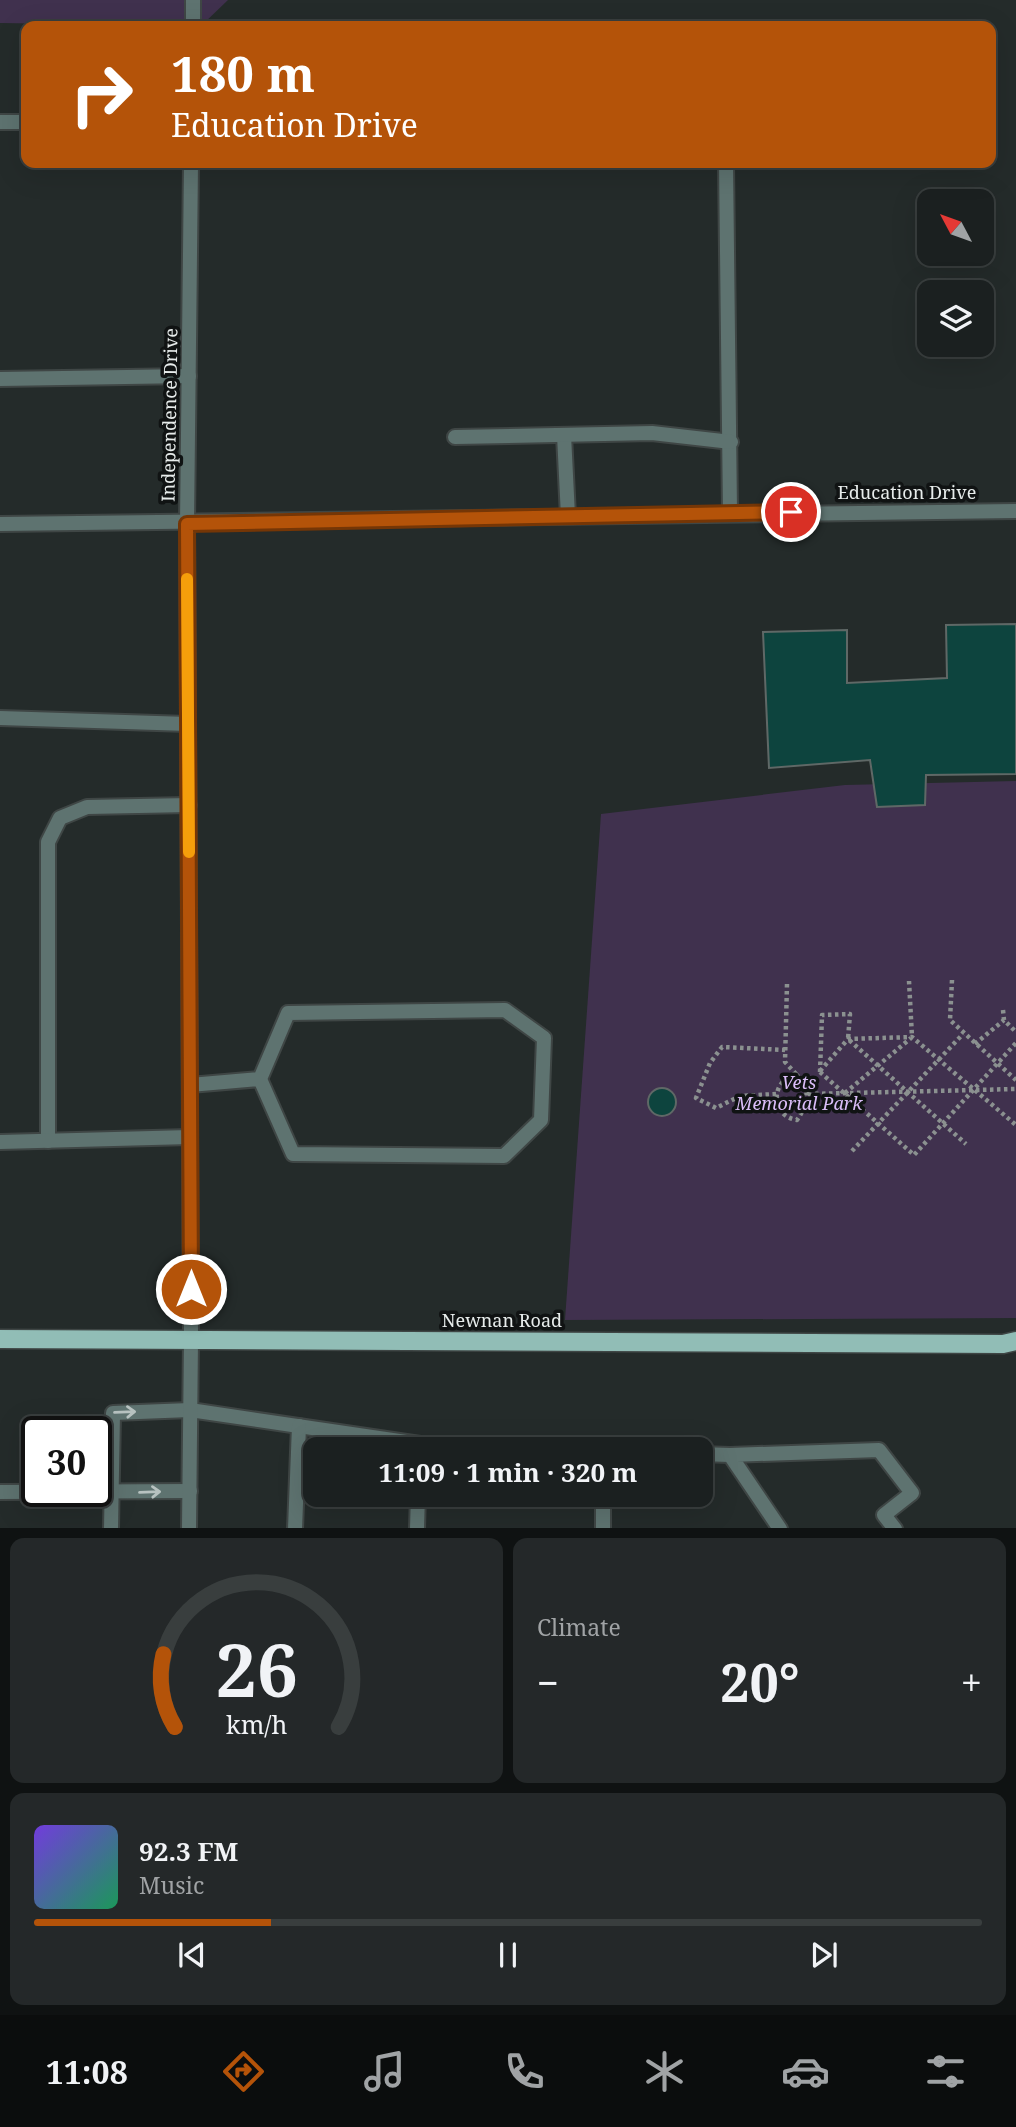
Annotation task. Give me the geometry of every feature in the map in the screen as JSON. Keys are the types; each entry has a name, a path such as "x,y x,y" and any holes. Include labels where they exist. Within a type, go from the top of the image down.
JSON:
{"main road":[{"name":"Newnan Road","path":"0,1339 1012,1344"}],"street":[{"path":"193,0 193,21"},
{"path":"0,122 21,122"},
{"name":"Independence Drive","path":"190,1528 187,524 191,168"},
{"path":"726,168 724,232 731,442 730,513"},
{"path":"0,379 189,376"},
{"path":"455,437 652,433 731,442"},
{"path":"564,435 568,516"},
{"name":"Education Drive","path":"0,524 187,524 730,513 1016,511"},
{"path":"0,718 188,724"},
{"path":"48,1141 48,842 60,817 87,807 189,805"},
{"path":"505,1010 544,1038 541,1120 504,1156 293,1154 260,1079 288,1013 505,1010"},
{"path":"190,1085 260,1079"},
{"path":"0,1142 190,1137"},
{"path":"112,1453 113,1413 190,1410 361,1437"},
{"path":"295,1528 299,1426"},
{"path":"713,1454 879,1450 912,1493 884,1515 895,1528"},
{"path":"730,1455 780,1528"},
{"path":"112,1493 190,1491"},
{"path":"0,1492 21,1492"},
{"path":"111,1507 111,1528"},
{"path":"417,1528 418,1507"},
{"path":"603,1507 603,1528"}],"path":[{"path":"952,980 950,1020 1016,1080"},
{"path":"909,981 912,1037"},
{"path":"787,984 785,1062 796,1074 804,1083 808,1094 804,1110 797,1120 787,1119 778,1108 776,1094 780,1084 796,1074"},
{"path":"1003,1010 1004,1020 1016,1032"},
{"path":"849,1014 848,1039 820,1072 822,1015 849,1014"},
{"path":"975,1044 1004,1020"},
{"path":"852,1151 963,1034"},
{"path":"845,1093 912,1037"},
{"path":"848,1039 912,1037 1016,1125"},
{"path":"848,1039 966,1144"},
{"path":"820,1072 914,1155 1016,1043"},
{"path":"776,1094 740,1096 716,1108 696,1098 710,1063 722,1047 785,1050"},
{"path":"808,1094 1016,1089"}],"green space":[{"path":"0,0 228,0 206,21 0,23"},
{"name":"Vets Memorial Park","path":"1016,781 1016,1318 565,1320 601,814 845,785"}],"building":[{"path":"1016,624 1016,774 926,775 925,805 877,807 870,760 769,768 763,632 847,630 847,683 947,678 946,625"},
{"path":"662,1088 672,1092 676,1102 672,1112 662,1116 652,1112 648,1102 652,1092"}],"slow traffic":[{"path":"187,579 189,852"}],"route":[{"path":"191,1289 187,524 791,512"}]}
